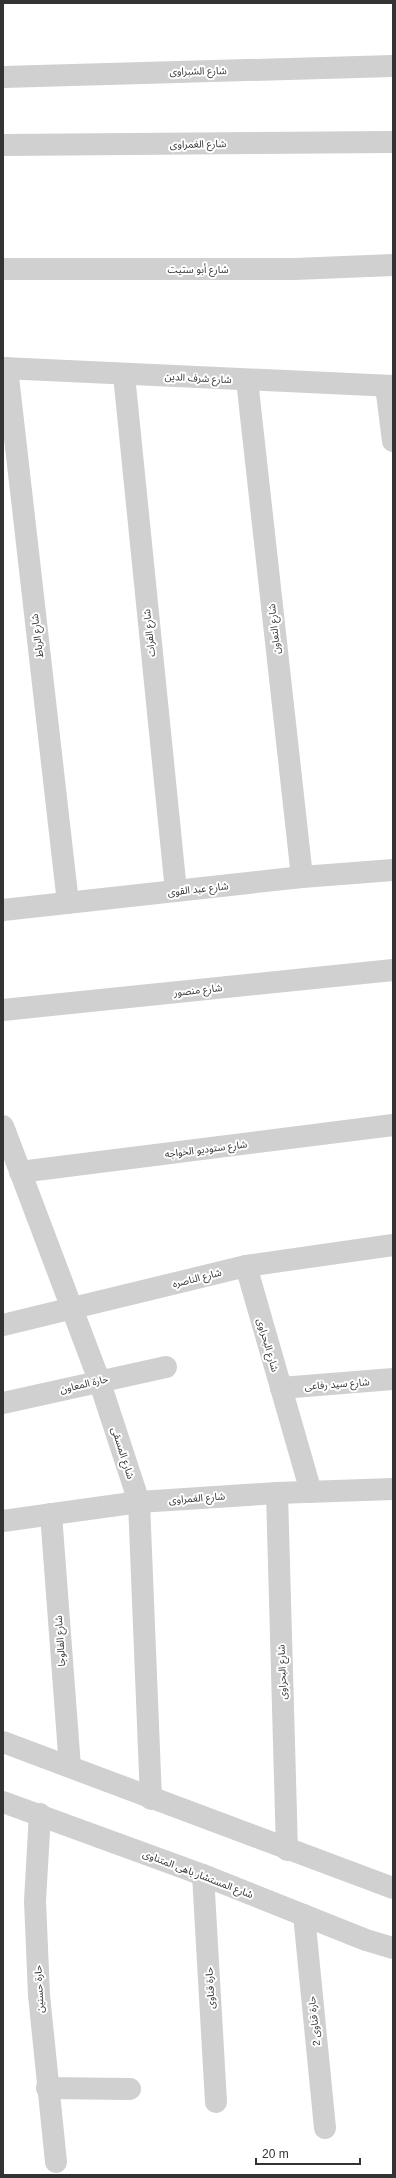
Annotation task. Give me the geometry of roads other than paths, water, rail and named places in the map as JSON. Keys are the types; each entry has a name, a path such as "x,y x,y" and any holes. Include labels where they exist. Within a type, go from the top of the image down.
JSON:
{"street":[{"name":"شارع الشبراوى","path":"3,77 393,66"},
{"name":"شارع الغمراوى","path":"3,145 393,142"},
{"name":"شارع أبو ستيت","path":"3,269 295,269 393,265"},
{"name":"شارع شرف الدين","path":"5,368 124,375 389,386"},
{"name":"شارع الرباط","path":"5,368 68,903"},
{"name":"شارع الفرات","path":"124,375 176,891"},
{"name":"شارع التعاون","path":"247,380 302,877"},
{"path":"389,386 393,441"},
{"name":"شارع عبد القوى","path":"3,910 302,877 393,870"},
{"name":"شارع منصور","path":"3,1010 393,970"},
{"name":"شارع ستوديو الخواجه","path":"20,1172 393,1125"},
{"name":"شارع المسقى","path":"3,1126 99,1380 139,1502 151,1799"},
{"name":"شارع الناصره","path":"3,1325 246,1266 393,1245"},
{"name":"شارع البحراوى","path":"246,1266 311,1492"},
{"name":"حارة المعاون","path":"3,1403 99,1380 166,1367"},
{"name":"شارع سيد رفاعى","path":"281,1388 393,1379"},
{"name":"شارع الغمراوى","path":"3,1521 139,1502 277,1493 393,1489"},
{"name":"شارع البحراوى","path":"277,1493 287,1850"},
{"name":"شارع الفالوجا","path":"51,1514 70,1768"},
{"path":"3,1742 287,1850 393,1888"},
{"name":"شارع المستشار باهى المتناوى","path":"3,1802 40,1814 203,1875 393,1948"},
{"name":"حارة حسنين","path":"40,1814 36,1901 39,1995 47,2088 56,2162"},
{"name":"حارة قناوى","path":"203,1875 216,2102"},
{"name":"حارة قناوى 2","path":"304,1915 325,2128"},
{"path":"47,2088 130,2089"}]}
